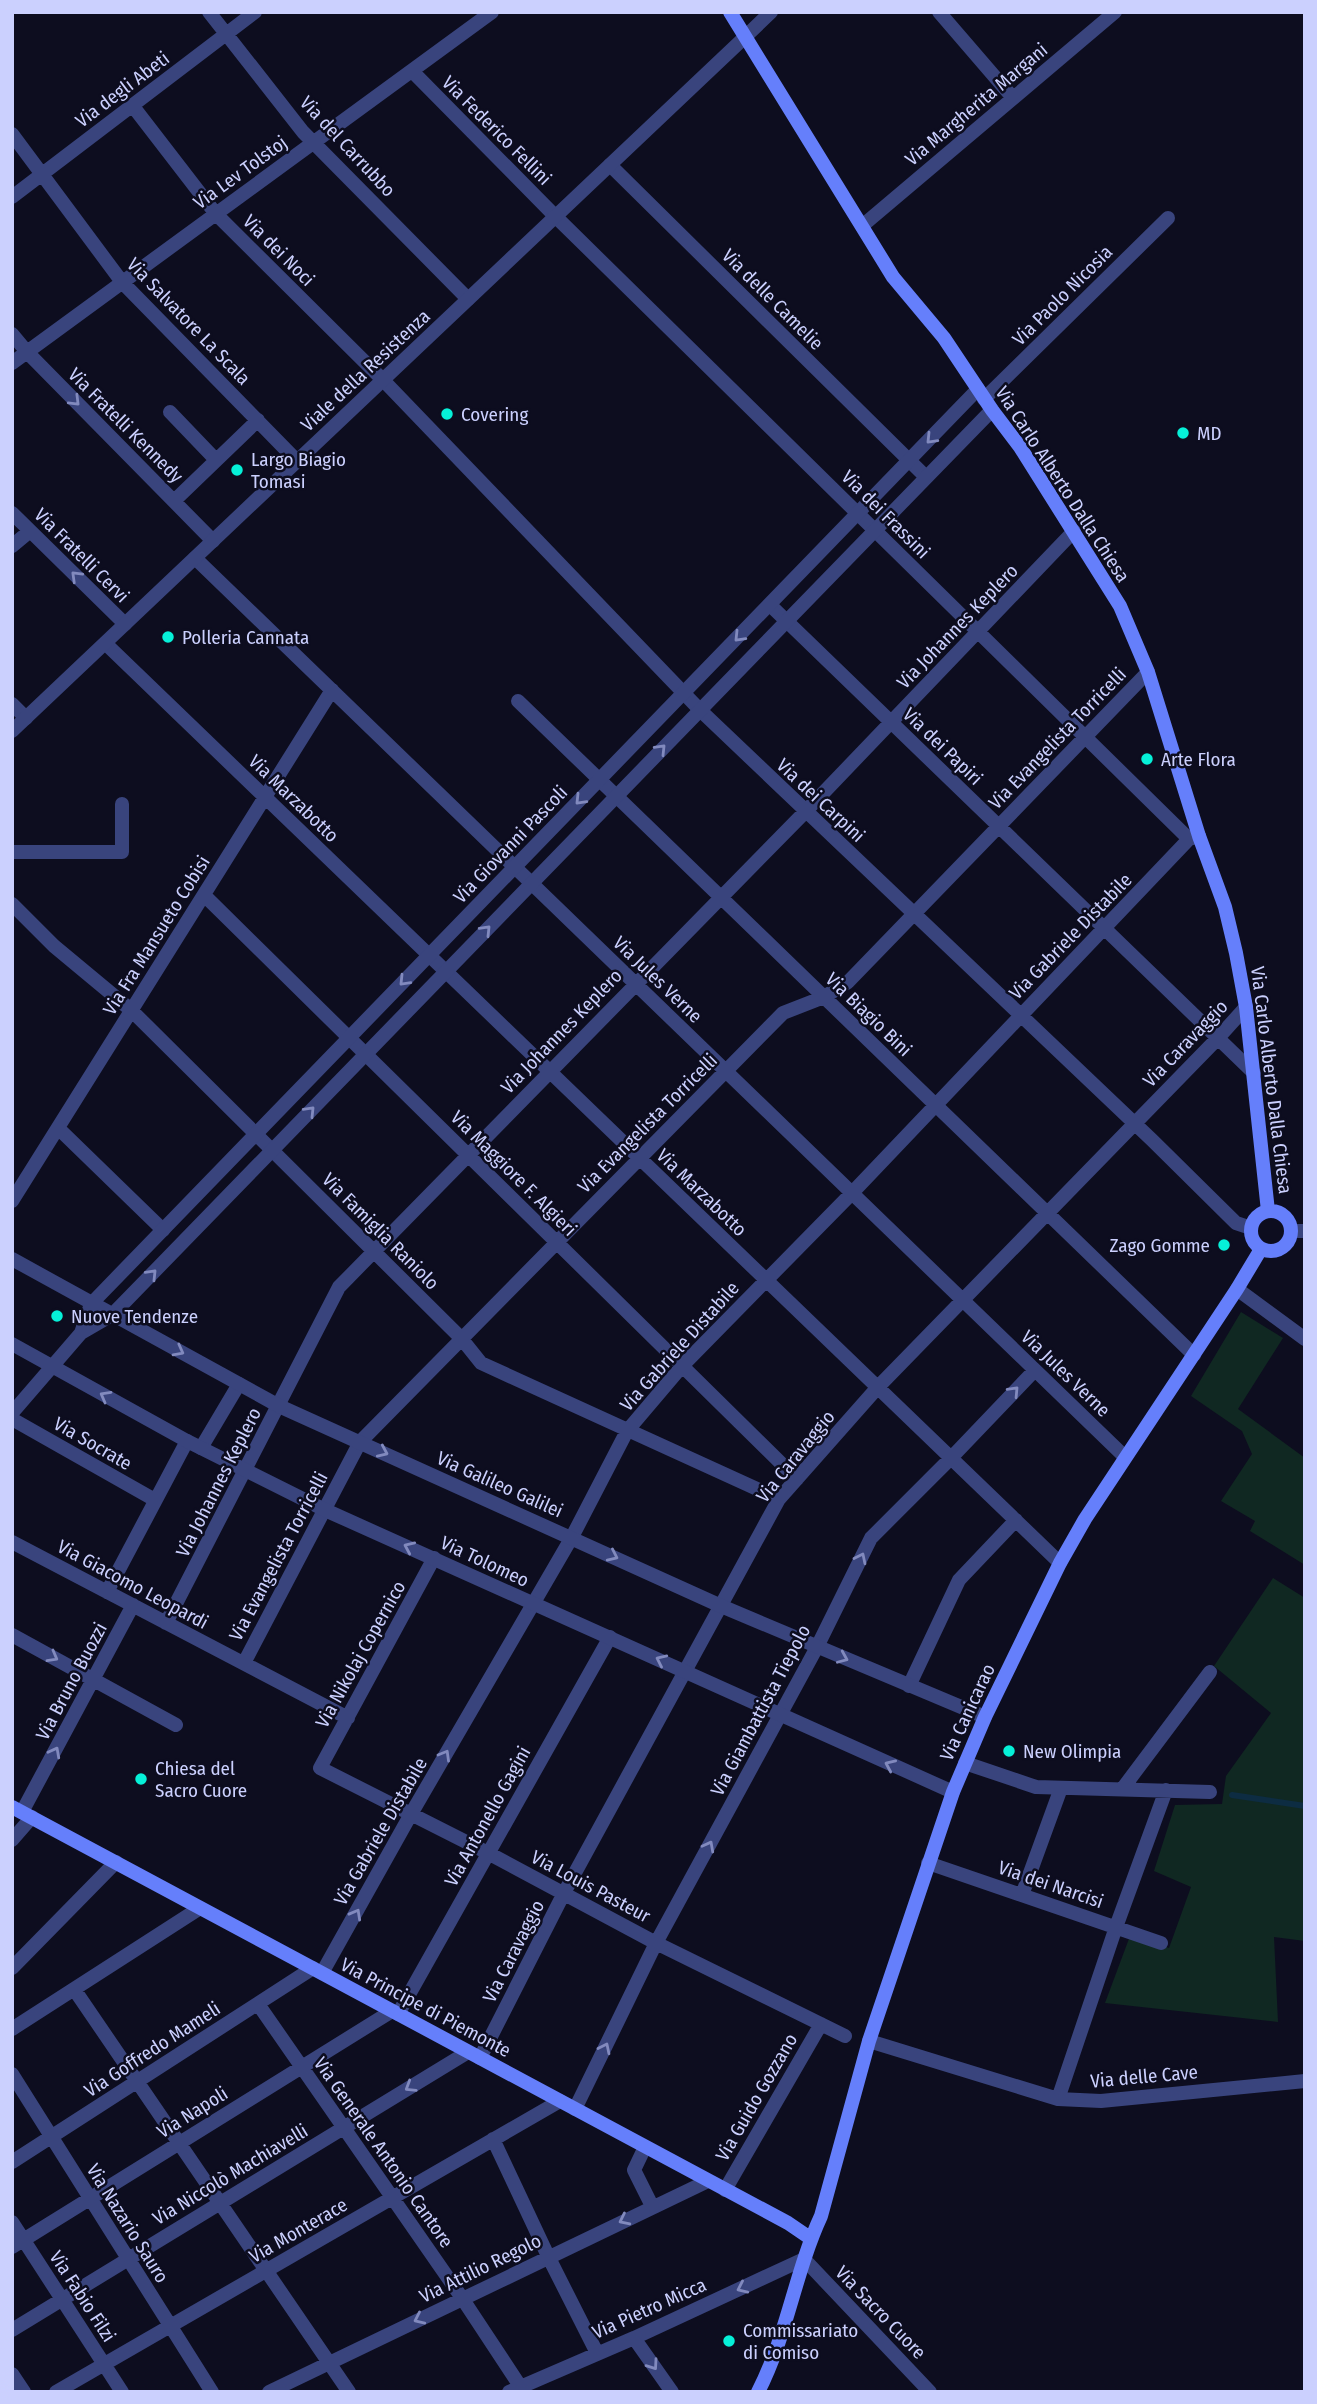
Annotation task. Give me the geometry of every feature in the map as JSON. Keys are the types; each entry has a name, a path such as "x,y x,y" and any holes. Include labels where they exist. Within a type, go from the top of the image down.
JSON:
{"main road":[{"name":"Via Carlo Alberto Dalla Chiesa","path":"730,12 893,277 944,338 1020,447 1120,606 1148,672 1194,837 1225,907 1246,1007 1268,1211"},
{"path":"1268,1211 1284,1216 1298,1231 1285,1246 1269,1251 1261,1249 1251,1236 1254,1219 1260,1213 1268,1211"},
{"name":"Via Canicarao","path":"758,2392 771,2368 810,2238 821,2216 869,2041 928,1863 953,1792 985,1717 1060,1563 1125,1457 1261,1249"},
{"name":"Via Principe di Piemonte","path":"22,1812 788,2223 810,2238"}],"street":[{"name":"Via del Carrubbo","path":"209,12 303,132 468,299"},
{"name":"Via degli Abeti","path":"12,197 255,12"},
{"name":"Via Lev Tolstoj","path":"12,363 492,12"},
{"name":"Viale della Resistenza","path":"12,731 771,12"},
{"path":"939,12 1013,98"},
{"name":"Via Margherita Margani","path":"862,226 1115,12"},
{"name":"Via Federico Fellini","path":"412,71 555,216"},
{"name":"Via dei Noci","path":"132,105 216,214 383,380"},
{"name":"Via Salvatore La Scala","path":"12,134 122,282 297,461"},
{"name":"Via delle Camelie","path":"610,164 926,477"},
{"name":"Via dei Frassini","path":"555,216 1085,737 1194,837"},
{"name":"Via Paolo Nicosia","path":"985,399 1168,218"},
{"name":"Via Fratelli Kennedy","path":"12,334 213,541"},
{"name":"Via dei Carpini","path":"383,380 699,710 1236,1223 1251,1228"},
{"name":"Via Giovanni Pascoli","path":"81,1334 91,1304 256,1133 909,461 985,399"},
{"name":"Via Giovanni Pascoli","path":"12,1412 81,1334 111,1315 926,477 985,399"},
{"path":"170,412 216,460"},
{"path":"174,501 258,420"},
{"name":"Via Fratelli Cervi","path":"12,513 125,624"},
{"path":"12,546 30,531"},
{"name":"Via Johannes Keplero","path":"166,1623 339,1287 805,812 1074,531"},
{"name":"Via Jules Verne","path":"195,558 1125,1457"},
{"name":"Via dei Papiri","path":"770,605 1254,1073"},
{"name":"Via Marzabotto","path":"106,644 1060,1563"},
{"name":"Via Evangelista Torricelli","path":"244,1663 360,1442 783,1013 824,997 848,982 1148,672"},
{"name":"Via Fra Mansueto Cobisi","path":"12,1201 332,690"},
{"name":"Via Biagio Bini","path":"518,701 1194,1354"},
{"path":"12,704 26,718"},
{"path":"12,852 122,852 122,804"},
{"name":"Via Gabriele Distabile","path":"318,1971 534,1604 627,1431 683,1365 1194,837"},
{"name":"Via Maggiore F. Algieri","path":"204,895 797,1479"},
{"name":"Via Famiglia Raniolo","path":"12,904 54,946 131,1010 461,1338 481,1363 779,1499"},
{"name":"Via Caravaggio","path":"474,2055 779,1499 878,1387 1246,1007"},
{"path":"58,1128 163,1230"},
{"name":"Via Galileo Galilei","path":"12,1259 279,1406 721,1606 985,1717"},
{"path":"1237,1289 1305,1339"},
{"name":"Via Tolomeo","path":"12,1344 187,1441 325,1510 953,1792"},
{"name":"Via Giambattista Tiepolo","path":"575,2109 656,1943 817,1647 871,1538 1035,1370"},
{"path":"201,1448 239,1384"},
{"name":"Via Socrate","path":"12,1419 155,1500"},
{"path":"107,1592 187,1441"},
{"path":"909,1686 959,1580 1016,1520"},
{"name":"Via Giacomo Leopardi","path":"12,1542 348,1718"},
{"name":"Via Nikolaj Copernico","path":"320,1768 434,1558"},
{"name":"Via Bruno Buozzi","path":"12,1840 22,1812 133,1605"},
{"path":"12,1634 176,1725"},
{"name":"Via Antonello Gagini","path":"395,2013 610,1637"},
{"path":"1123,1788 1209,1672"},
{"path":"965,1763 1036,1787 1210,1791"},
{"name":"Via Louis Pasteur","path":"320,1768 488,1853 656,1943 845,2036"},
{"path":"1022,1895 1060,1788"},
{"path":"1058,2099 1166,1790"},
{"path":"12,1968 116,1862"},
{"name":"Via dei Narcisi","path":"928,1863 1161,1943"},
{"path":"12,2029 200,1908"},
{"name":"Via Goffredo Mameli","path":"12,2162 258,2004 318,1971"},
{"path":"74,1989 349,2392"},
{"name":"Via Generale Antonio Cantore","path":"258,2004 462,2298 518,2390"},
{"name":"Via Napoli","path":"18,2243 301,2067 395,2013"},
{"name":"Via Guido Gozzano","path":"725,2190 821,2024"},
{"name":"Via delle Cave","path":"869,2041 1058,2099 1101,2101 1305,2081"},
{"name":"Via Niccolò Machiavelli","path":"12,2330 343,2128 474,2055"},
{"name":"Via Nazario Sauro","path":"12,2074 212,2392"},
{"name":"Via Monterace","path":"56,2392 560,2101"},
{"path":"493,2140 597,2353"},
{"path":"645,2147 634,2170 652,2206"},
{"name":"Via Attilio Regolo","path":"269,2392 708,2181"},
{"name":"Via Fabio Filzi","path":"12,2221 18,2243 62,2299 122,2392"},
{"name":"Via Pietro Micca","path":"518,2390 804,2259"},
{"name":"Via Sacro Cuore","path":"804,2259 930,2392"},
{"path":"634,2338 672,2392"},
{"path":"12,2374 24,2392"}],"green space":[{"path":"1241,1312 1283,1338 1238,1409 1305,1458 1305,1565 1250,1531 1255,1521 1221,1501 1252,1454 1242,1431 1191,1396"},
{"path":"1273,1578 1305,1598 1305,1941 1274,1937 1278,2022 1105,2003 1130,1936 1169,1948 1191,1887 1154,1871 1175,1805 1222,1804 1226,1776 1271,1713 1214,1666"}],"waterway":[{"path":"1232,1795 1305,1806"}],"place":[{"name":"Covering","path":"447,414"},
{"name":"MD","path":"1183,433"},
{"name":"Largo Biagio Tomasi","path":"237,470"},
{"name":"Polleria Cannata","path":"168,637"},
{"name":"Arte Flora","path":"1147,759"},
{"name":"Zago Gomme","path":"1224,1245"},
{"name":"Nuove Tendenze","path":"57,1316"},
{"name":"New Olimpia","path":"1009,1751"},
{"name":"Chiesa del Sacro Cuore","path":"141,1779"},
{"name":"Commissariato di Comiso","path":"729,2341"}]}
